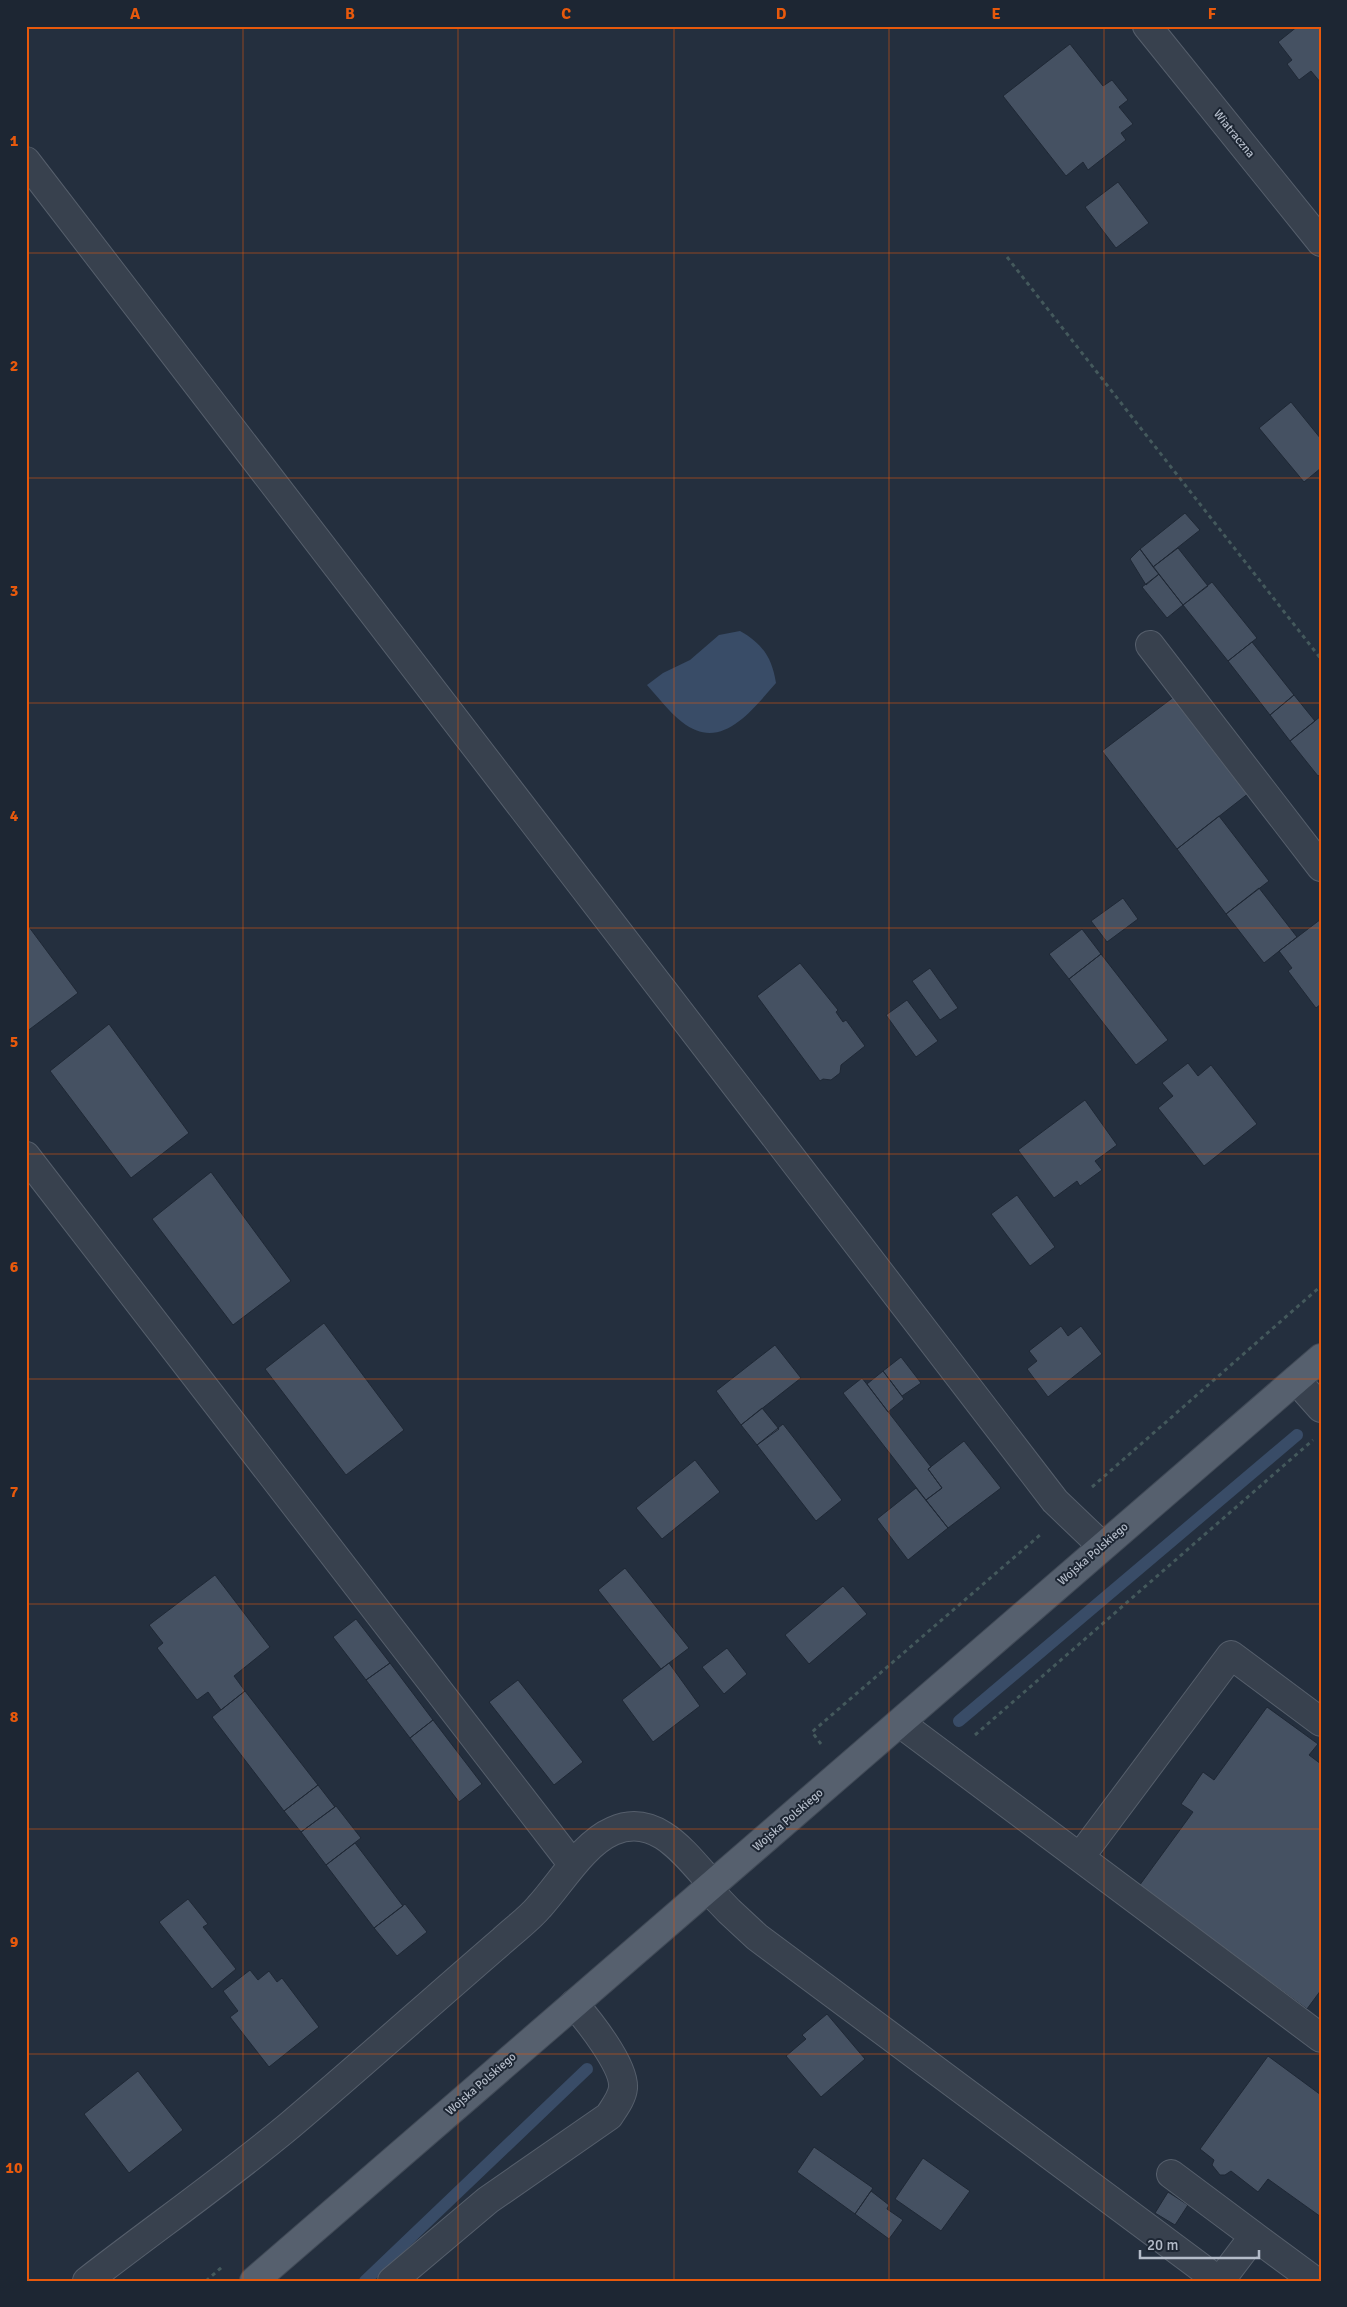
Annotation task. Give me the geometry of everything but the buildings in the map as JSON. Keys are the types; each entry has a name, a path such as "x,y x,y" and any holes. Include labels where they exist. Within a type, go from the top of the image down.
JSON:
{"main road":[{"name":"Wojska Polskiego","path":"254,2281 1321,1358"}],"street":[{"name":"Wiatraczna","path":"1147,26 1321,242"},
{"path":"26,161 1055,1501 1102,1546"},
{"path":"1150,645 1321,867"},
{"path":"26,1156 573,1865"},
{"path":"1296,1380 1321,1408"},
{"path":"1080,1857 1232,1655 1321,1722"},
{"path":"900,1722 1321,2038"},
{"path":"87,2281 288,2127 538,1909 573,1865 591,1847 613,1831 632,1827 650,1829 667,1837 680,1848 729,1911 758,1937 1220,2281 1254,2236"},
{"path":"392,2281 488,2200 609,2116 617,2103 623,2087 616,2064 593,2027 574,2004"},
{"path":"1171,2174 1314,2281"}],"path":[{"path":"1007,256 1321,659"},
{"path":"948,1758 1314,1440"}],"water":[{"path":"740,631 755,641 765,652 772,666 776,683 746,716 734,725 722,731 710,733 696,730 677,718 647,685 663,673 690,660 719,635"}],"waterway":[{"path":"959,1721 1297,1435"},
{"path":"365,2281 587,2069"}]}
